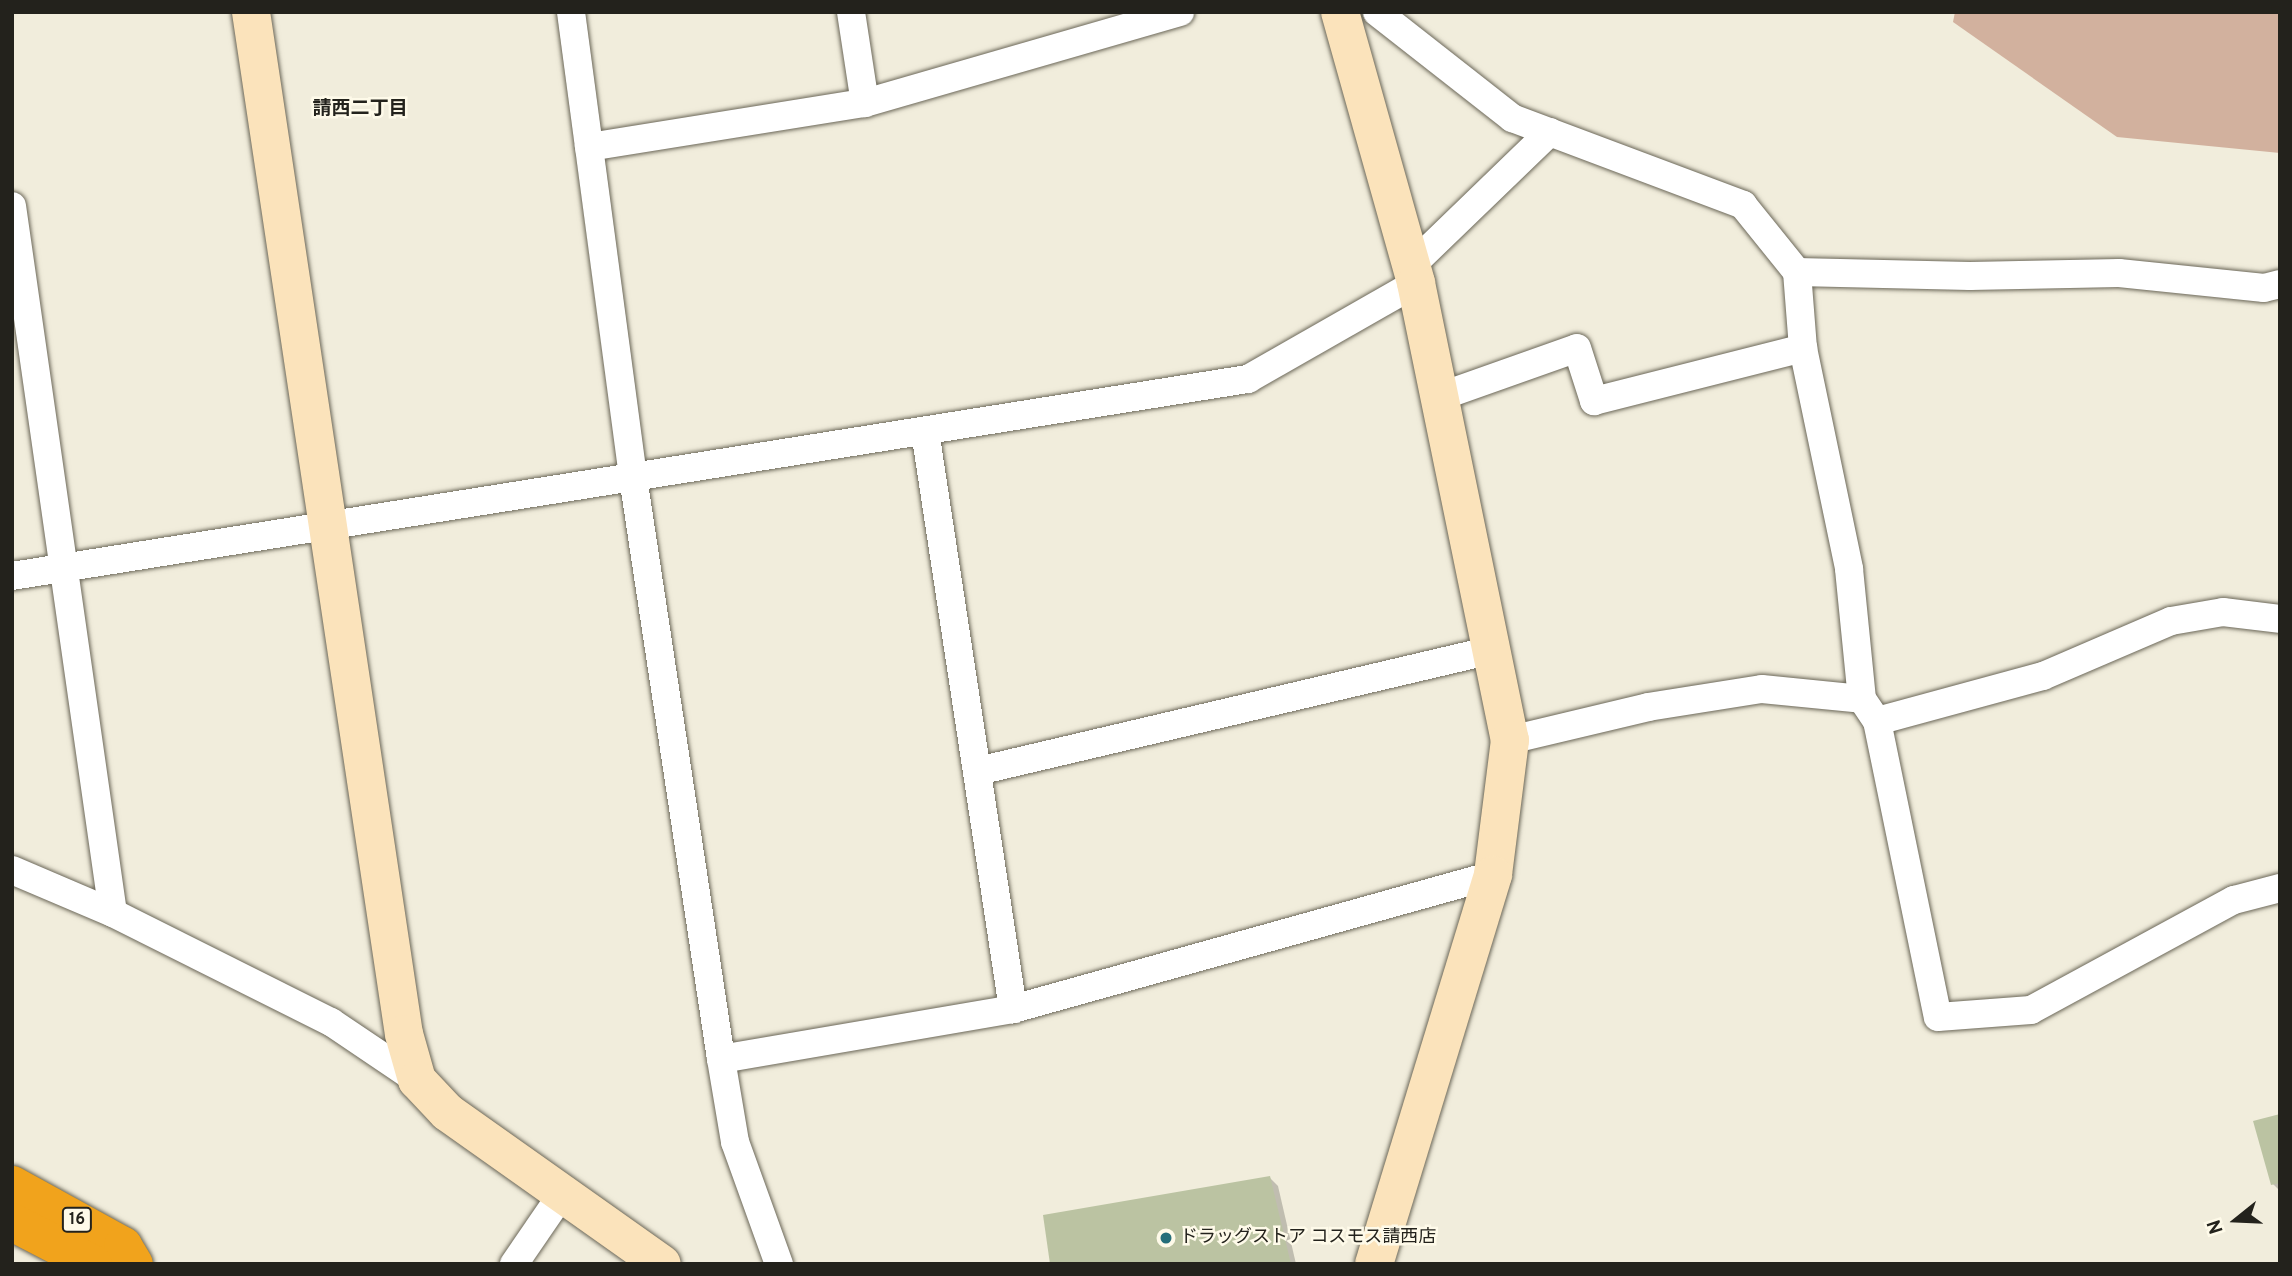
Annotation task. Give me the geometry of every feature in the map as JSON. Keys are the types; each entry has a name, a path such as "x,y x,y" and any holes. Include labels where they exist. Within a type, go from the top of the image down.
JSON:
{"highway":[{"name":"16","path":"12,1185 123,1246 134,1264"},
{"name":"16","path":"12,1222 93,1264"}],"street":[{"path":"251,12 331,525 404,1034 416,1080"},
{"path":"571,12 633,477 721,1059 735,1142 779,1264"},
{"path":"851,12 865,103"},
{"path":"589,147 865,103 1180,12"},
{"path":"1340,12 1413,274 1510,740 1493,874 1374,1264"},
{"path":"1377,12 1512,118 1743,205 1797,272 1803,348 1849,569 1869,710 1938,1017 2031,1010 2234,900 2280,888"},
{"path":"12,576 1248,379 1413,274 1550,132"},
{"path":"12,206 113,913"},
{"path":"1797,272 1970,276 2119,273 2264,288 2280,284"},
{"path":"1439,397 1577,348 1594,401 1803,348"},
{"path":"925,431 1013,1009"},
{"path":"1510,740 1648,707 1762,689 1869,710 2043,676 2171,621 2223,612 2280,619"},
{"path":"978,771 1492,650"},
{"path":"12,870 113,913 331,1021 416,1080 447,1112 564,1191 663,1264"},
{"path":"721,1059 1013,1009 1493,874"},
{"path":"514,1264 564,1191"}],"shaded area":[{"path":"1955,12 2280,12 2280,153 2117,137 1953,22"}],"building":[{"path":"2280,1114 2280,1183 2271,1185 2253,1121"},
{"name":"ドラッグストア コスモス請西店","path":"1270,1176 1291,1264 1050,1264 1043,1215"}],"place":[{"name":"ドラッグストア コスモス請西店","path":"1166,1238"}],"district":[{"name":"請西二丁目","path":"360,110"}]}
